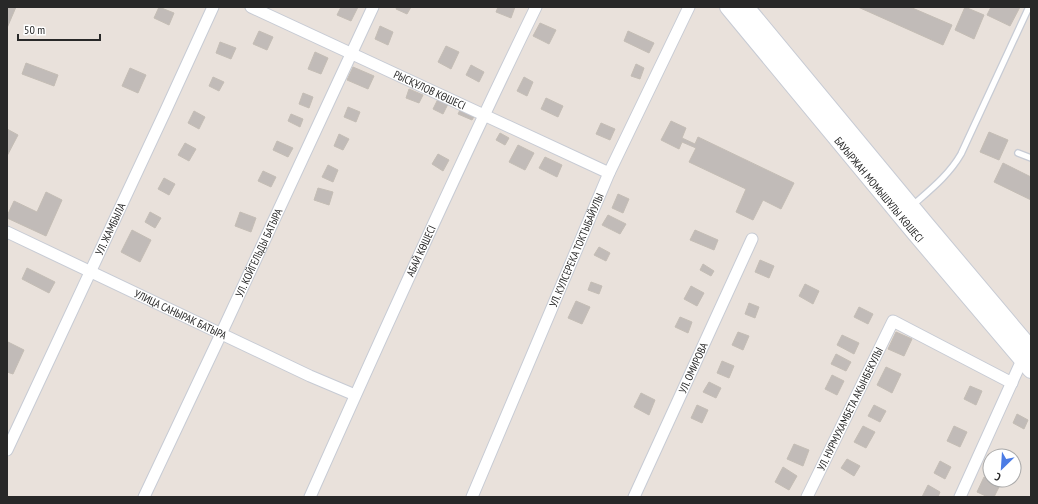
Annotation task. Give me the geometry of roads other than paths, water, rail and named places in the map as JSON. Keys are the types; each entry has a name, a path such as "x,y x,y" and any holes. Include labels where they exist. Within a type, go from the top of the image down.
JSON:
{"street":[{"name":"УЛ. ЖАМБЫЛА","path":"7,450 213,7"},
{"name":"РЫСҚҰЛОВ КӨШЕСІ","path":"251,7 609,173"},
{"name":"УЛ. КОЙГЕЛЬДЫ БАТЫРА","path":"144,497 222,334 373,7"},
{"name":"АБАЙ КӨШЕСІ","path":"310,497 355,395 484,115 536,7"},
{"name":"УЛ. КУЛСЕРЕКА ТОКТЫБАЙУЛЫ","path":"472,497 609,173 689,7"},
{"name":"БАУЫРЖАН МОМЫШҰЛЫ КӨШЕСІ","path":"728,7 914,232 1028,360"},
{"name":"БАУЫРЖАН МОМЫШҰЛЫ КӨШЕСІ","path":"746,7 912,207 1028,360"},
{"name":"УЛИЦА САНЫРАК БАТЫРА","path":"7,232 310,376 355,395"},
{"name":"УЛ. ОМИРОВА","path":"634,497 752,239"},
{"name":"УЛ. НУРМУХАМБЕТА АКЫНБЕКУЛЫ","path":"807,497 893,321 1012,383"},
{"path":"960,497 1012,383 1028,360"}],"lane":[{"path":"912,207 947,174 955,164 1029,7"},
{"path":"1018,152 1031,158"}]}
